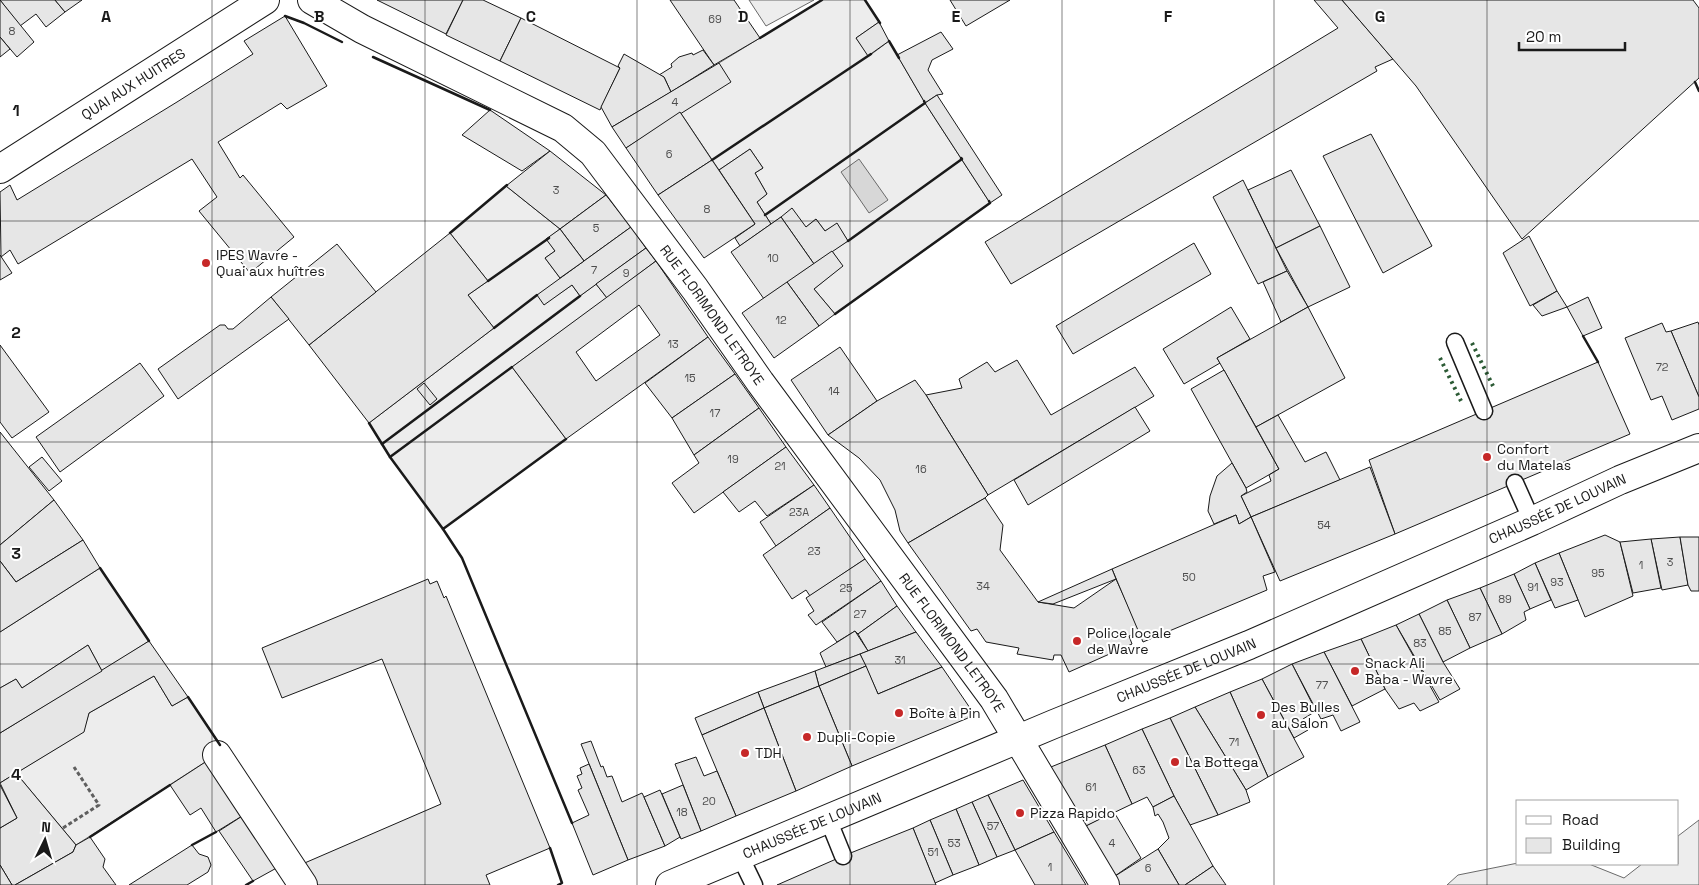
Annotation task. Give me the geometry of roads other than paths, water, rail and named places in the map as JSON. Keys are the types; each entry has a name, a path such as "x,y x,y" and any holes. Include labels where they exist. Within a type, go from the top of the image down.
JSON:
{"street":[{"name":"QUAI AUX HUITRES","path":"0,169 264,0"},
{"name":"RUE FLORIMOND LETROYE","path":"312,0 362,29 563,128 593,153 695,289 760,382 994,699 1105,885"},
{"name":"CHAUSSÉE DE LOUVAIN","path":"670,885 1249,645 1532,522 1620,480 1699,448"},
{"path":"218,754 303,885"}],"lane":[{"path":"1455,342 1484,410"},
{"path":"1514,483 1532,522"},
{"path":"828,819 843,856"},
{"path":"740,856 754,885"}],"place":[{"name":"IPES Wavre - Quai aux huîtres","path":"206,263"},
{"name":"Confort du Matelas","path":"1487,457"},
{"name":"Police locale de Wavre","path":"1077,641"},
{"name":"Snack Ali Baba - Wavre","path":"1355,671"},
{"name":"Boîte à Pin","path":"899,713"},
{"name":"Des Bulles au Salon","path":"1261,715"},
{"name":"Dupli-Copie","path":"807,737"},
{"name":"TDH","path":"745,753"},
{"name":"La Bottega","path":"1175,762"},
{"name":"Pizza Rapido","path":"1020,813"}]}
